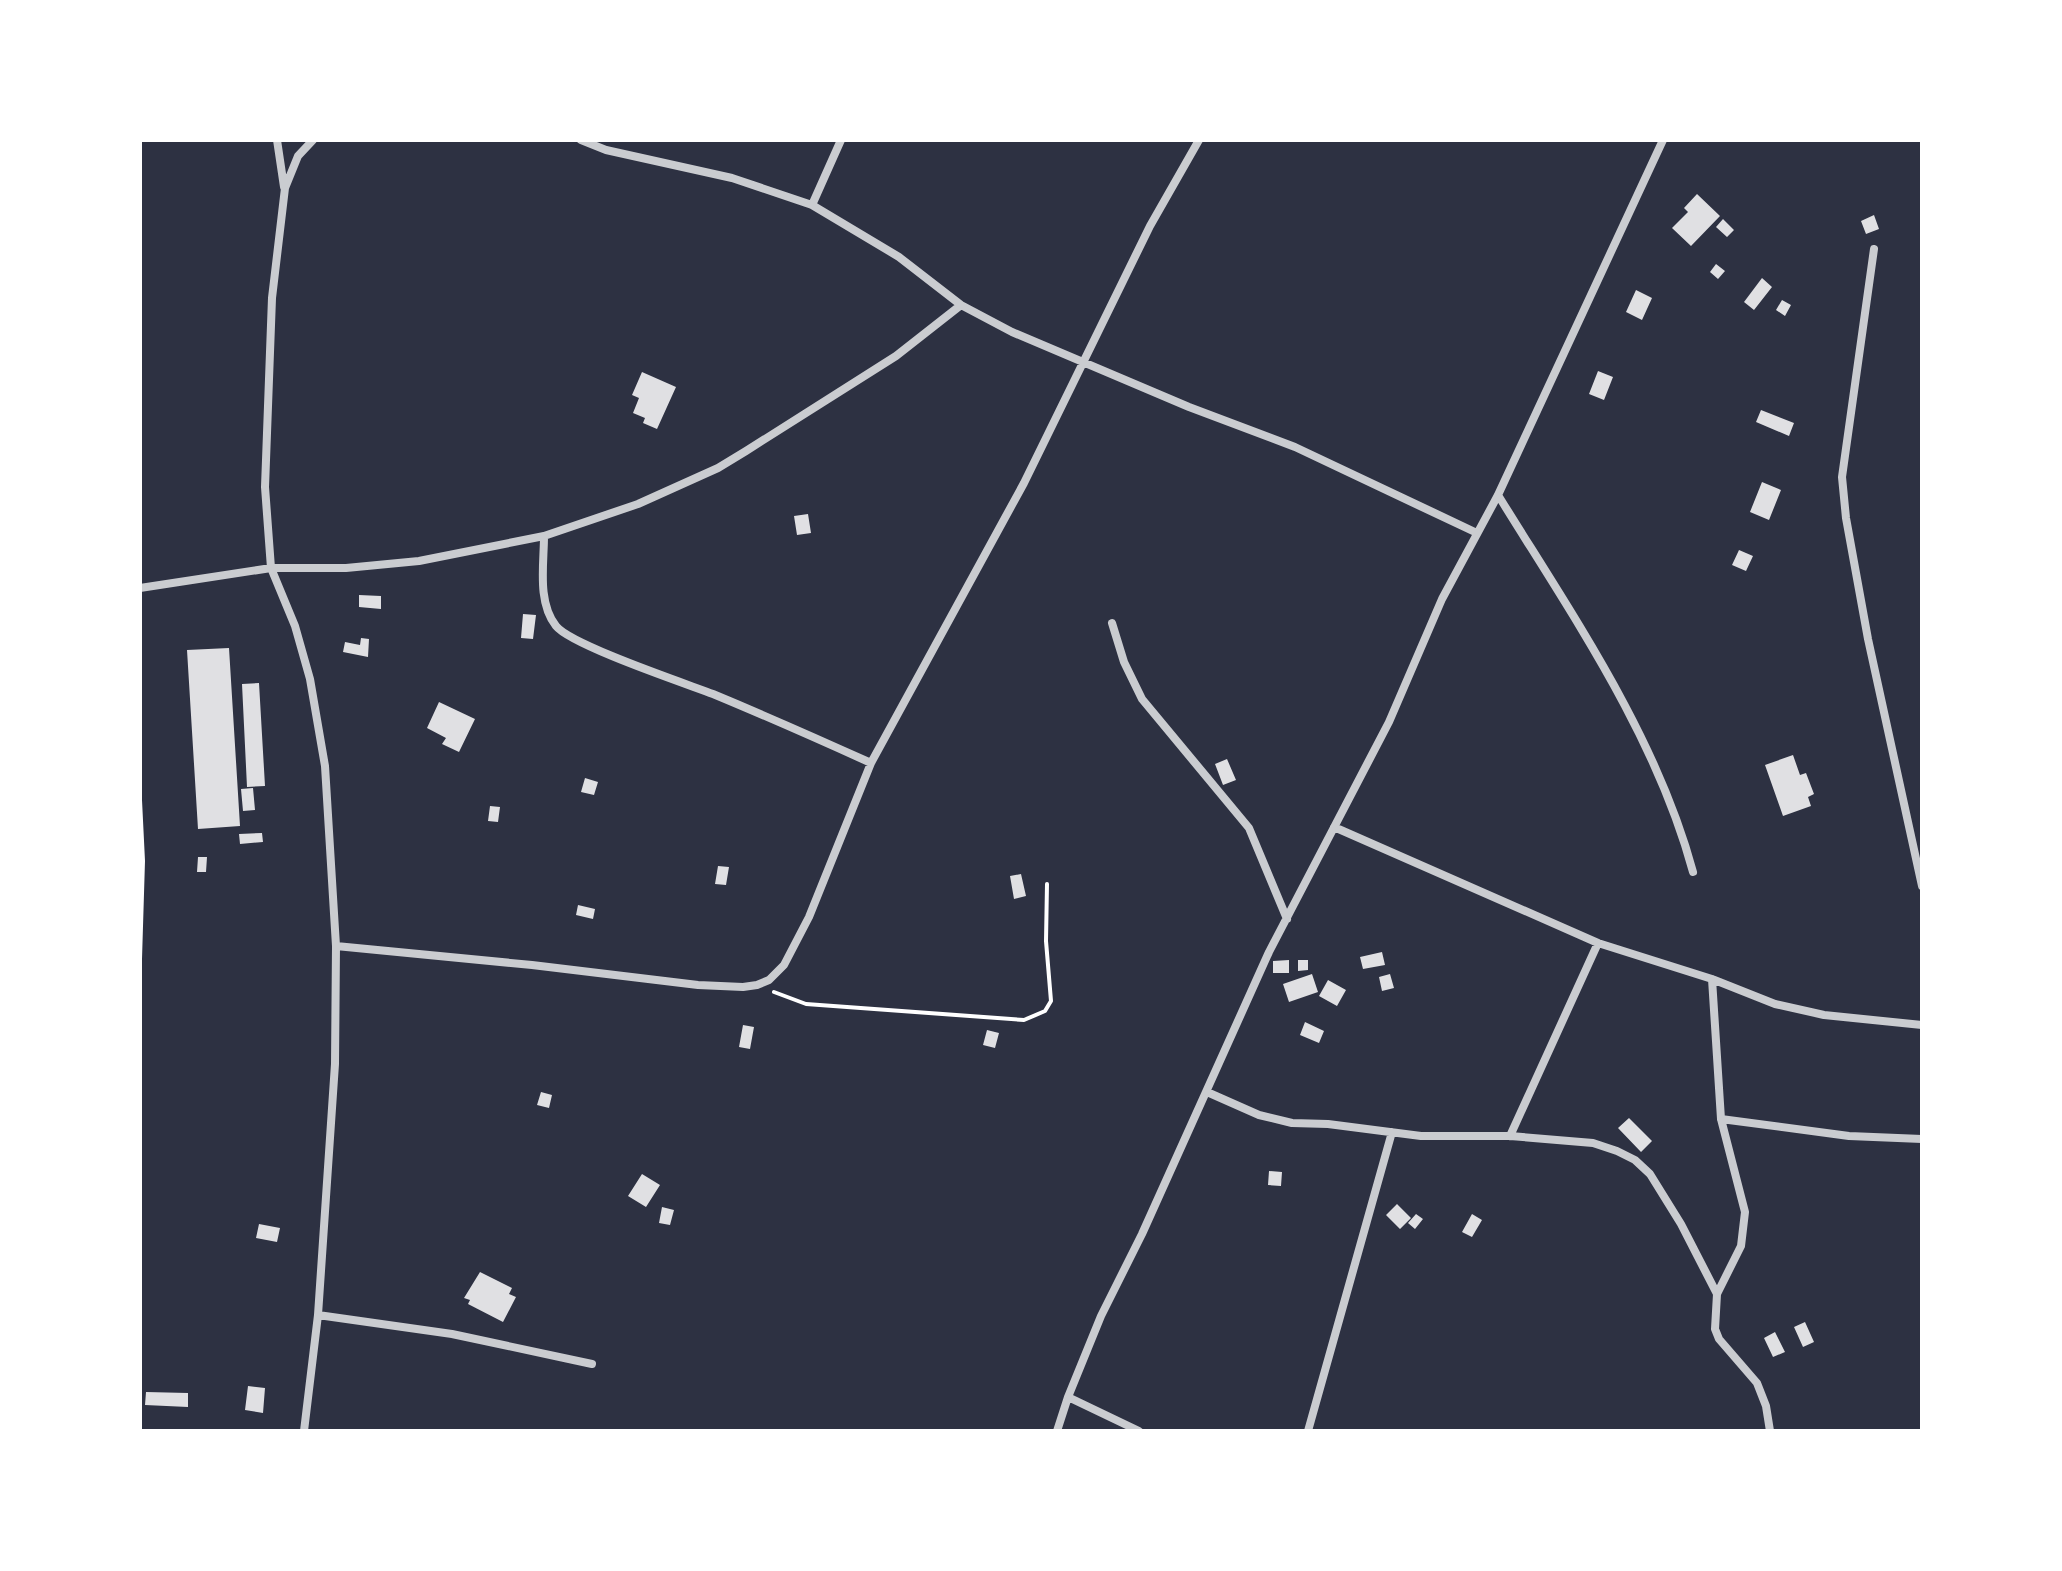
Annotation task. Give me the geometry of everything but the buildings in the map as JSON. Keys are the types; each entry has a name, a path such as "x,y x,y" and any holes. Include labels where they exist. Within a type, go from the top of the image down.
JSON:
{"street":[{"path":"277,140 285,188"},
{"path":"304,1431 318,1315 335,1064 336,946 325,766 310,679 295,626 271,568 265,487 272,298 285,188 298,156 313,140"},
{"path":"581,140 606,150 732,178 812,205 899,257 961,305 1012,332 1189,407 1295,447 1477,533"},
{"path":"812,205 841,140"},
{"path":"336,946 698,985 757,985 769,980 784,965 809,917 871,763 1024,483 1150,226 1199,140"},
{"path":"1057,1431 1106,1305 1287,919 1389,722 1442,599 1498,495 1663,140"},
{"path":"1874,249 1842,477 1846,518 1868,639 1922,886"},
{"path":"140,588 271,568 346,568 419,561 544,536 638,504 718,468 896,356 961,305"},
{"path":"1498,495 1639,732 1682,833 1693,872"},
{"path":"544,536 543,582 547,607 557,627 580,642 728,700 871,763"},
{"path":"1112,623 1124,662 1142,699 1249,828 1287,919"},
{"path":"1334,827 1598,943 1712,979 1775,1004 1824,1015 1922,1025"},
{"path":"1510,1136 1598,943"},
{"path":"1712,979 1721,1119 1745,1212 1741,1246 1717,1294 1715,1329 1719,1339 1757,1383 1766,1406 1770,1431"},
{"path":"1207,1092 1259,1115 1292,1123 1328,1124 1421,1136 1510,1136 1593,1143 1617,1151 1635,1160 1650,1174 1717,1294"},
{"path":"1721,1119 1849,1136 1922,1139"},
{"path":"1308,1431 1392,1132"},
{"path":"318,1315 452,1334 592,1364"},
{"path":"1068,1397 1139,1431"}],"path":[{"path":"140,800 143,861 140,959"},
{"path":"757,985 806,1004 970,1017 1034,1018 1045,1011 1051,1001 1046,941 1047,884"}]}
